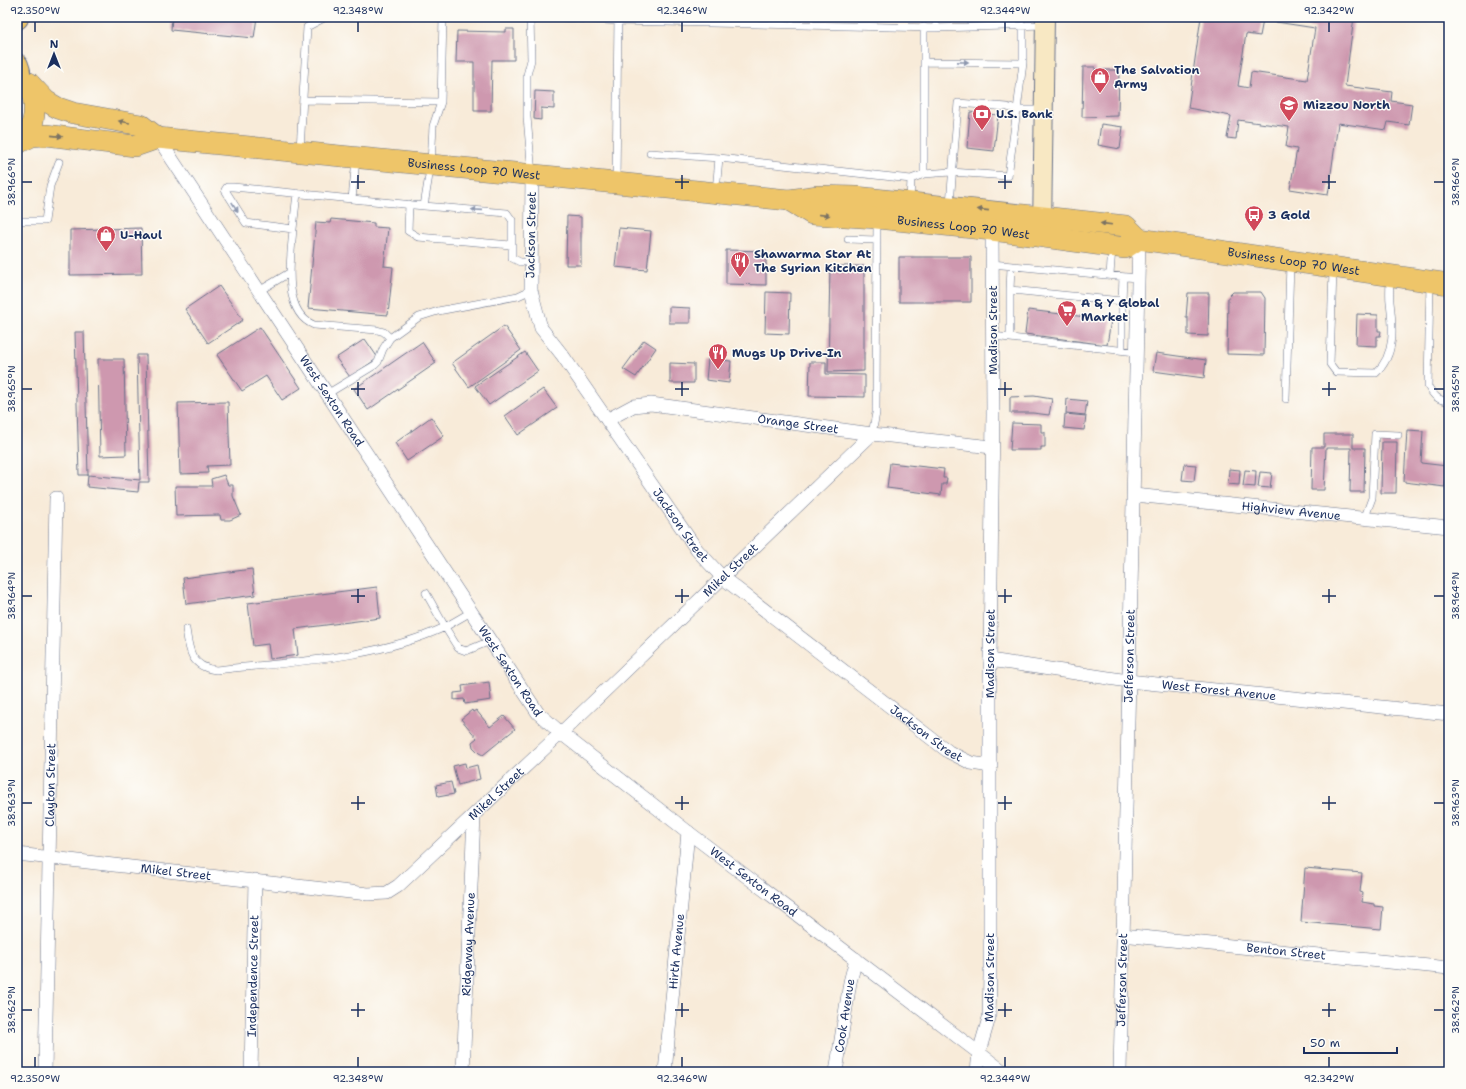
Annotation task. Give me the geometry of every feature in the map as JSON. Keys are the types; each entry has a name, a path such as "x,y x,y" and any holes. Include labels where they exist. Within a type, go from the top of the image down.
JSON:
{"main road":[{"path":"21,72 46,101 58,108 73,113 141,125 158,138"},
{"path":"18,143 30,129 35,114 35,98 21,72"},
{"name":"Business Loop 70 West","path":"18,143 32,136 46,135 135,146 158,138 300,150 789,200 818,196 856,197 949,206 1042,226 1125,248 1139,240 1440,283"},
{"name":"Business Loop 70 West","path":"789,200 812,214 877,218 992,230 1042,226 1126,226 1139,240"}],"street":[{"path":"1042,226 1045,21"},
{"name":"West Sexton Road","path":"158,138 538,713 561,734 688,832 1004,1072"},
{"name":"Jackson Street","path":"532,174 531,290 540,328 563,356 697,550 723,578 950,752 971,763 991,766"},
{"name":"Madison Street","path":"977,1072 979,1052 989,1011 993,336 992,230"},
{"name":"Jefferson Street","path":"1120,1072 1139,240"},
{"name":"Orange Street","path":"607,420 633,406 651,404 872,434 992,447"},
{"name":"Mikel Street","path":"17,854 368,894 387,893 398,886 561,734 872,434"},
{"name":"Highview Avenue","path":"1134,495 1365,517 1449,527"},
{"name":"Clayton Street","path":"45,1072 56,498"},
{"name":"West Forest Avenue","path":"990,660 1128,681 1449,714"},
{"name":"Ridgeway Avenue","path":"463,1072 474,816"},
{"name":"Hirth Avenue","path":"665,1072 688,832"},
{"name":"Independence Street","path":"251,1072 255,880"},
{"name":"Benton Street","path":"1122,935 1449,968"},
{"name":"Cook Avenue","path":"836,1072 850,982 856,959"}],"lane":[{"path":"300,150 307,27 326,17"},
{"path":"424,206 431,163 433,126 441,102 443,17"},
{"path":"530,17 531,60 527,75 527,117 532,174"},
{"path":"561,17 936,28 1023,25 1045,21"},
{"path":"936,17 936,28"},
{"path":"616,182 618,19"},
{"path":"650,153 719,158 912,179 924,174 951,172 1008,176 1023,63 1023,25"},
{"path":"924,27 924,174"},
{"path":"924,62 1023,63"},
{"path":"303,100 441,102"},
{"path":"949,206 958,103 1007,107 1017,110 1044,110"},
{"path":"352,199 357,156"},
{"path":"716,192 719,158"},
{"path":"17,221 45,221 50,186 59,162"},
{"path":"910,203 912,179"},
{"path":"293,229 251,225 246,223 225,190 229,187 424,206 503,212 507,213 512,220 512,258 520,262 531,262"},
{"path":"297,193 289,273 290,288 293,298 309,323 323,326 377,330 384,332 390,338"},
{"path":"409,204 408,231 418,237 511,246"},
{"path":"872,434 876,413 877,218"},
{"path":"848,239 876,240"},
{"path":"1110,276 1113,246"},
{"path":"1286,399 1290,261"},
{"path":"992,264 1137,278"},
{"path":"1010,338 1011,267"},
{"path":"1333,267 1330,364 1336,372 1376,373 1384,365 1391,351 1392,312 1390,302 1390,276"},
{"path":"259,291 289,273"},
{"path":"1122,350 1123,277"},
{"path":"1440,283 1428,386 1434,396 1444,401 1449,401"},
{"path":"327,394 375,365 390,338 407,324 424,314 518,296 531,290"},
{"path":"1010,290 1122,301"},
{"path":"993,336 1136,352"},
{"path":"1365,517 1372,498 1375,434 1398,435"},
{"path":"426,593 458,648 462,651 466,651 490,641"},
{"path":"186,629 188,645 196,662 207,669 216,670 378,649 407,642 445,627 471,612"}],"building":[{"path":"172,17 257,17 254,38 171,30"},
{"path":"1201,17 1289,17 1316,21 1316,17 1354,17 1345,86 1392,92 1391,101 1412,104 1409,125 1388,122 1386,130 1338,123 1328,195 1290,189 1297,149 1286,147 1289,127 1238,120 1236,139 1227,138 1231,116 1188,108","holes":["1263,20 1315,28 1307,80 1251,72 1249,88 1238,86 1246,34 1260,36"]},
{"path":"506,29 514,29 514,60 492,60 491,111 474,111 474,62 456,62 457,31 506,32"},
{"path":"1083,67 1095,67 1095,70 1119,70 1118,116 1082,117"},
{"path":"535,91 554,92 554,109 541,108 541,120 534,119"},
{"name":"U.S. Bank","path":"970,112 998,115 994,151 967,148"},
{"path":"1101,124 1123,127 1120,149 1098,145"},
{"path":"567,216 581,217 581,265 566,265"},
{"path":"331,219 374,223 374,227 388,228 384,266 393,267 388,315 308,308 316,222 330,223"},
{"name":"U-Haul","path":"141,228 142,274 70,275 70,230"},
{"path":"619,228 651,231 647,270 615,267"},
{"path":"726,250 766,251 766,285 726,284"},
{"path":"899,257 971,257 971,302 899,302"},
{"path":"830,266 864,266 864,371 828,372"},
{"path":"219,286 243,320 208,343 185,309"},
{"path":"766,292 790,293 789,334 765,333"},
{"path":"1233,292 1261,292 1265,298 1264,355 1227,354 1228,297"},
{"path":"1188,293 1209,293 1208,336 1188,335 1188,318 1186,318"},
{"path":"669,307 690,308 690,323 669,323"},
{"path":"1028,310 1111,320 1107,345 1025,334"},
{"path":"1357,314 1378,315 1378,331 1381,331 1380,336 1377,336 1377,346 1356,345"},
{"path":"504,326 521,350 469,387 452,363"},
{"path":"260,327 301,388 282,400 266,376 242,391 217,355"},
{"path":"75,332 84,332 88,475 79,475"},
{"path":"365,339 378,358 350,377 336,358"},
{"path":"644,340 656,348 636,377 623,369"},
{"path":"422,342 436,363 368,410 354,389"},
{"path":"525,352 538,371 489,405 475,386"},
{"path":"1156,353 1206,360 1204,378 1153,371"},
{"path":"137,355 146,355 149,482 139,482 138,492 87,487 88,475 140,480"},
{"path":"98,359 124,359 126,455 100,456"},
{"name":"Mugs Up Drive-In","path":"708,359 731,361 729,383 706,380"},
{"path":"810,362 826,362 826,374 865,375 865,397 809,396"},
{"path":"670,363 694,364 694,383 670,383"},
{"path":"543,389 557,408 518,435 505,416"},
{"path":"1034,396 1052,399 1049,415 1010,413 1010,397"},
{"path":"1067,399 1087,401 1085,415 1066,413"},
{"path":"228,402 230,465 207,466 208,473 180,474 178,403"},
{"path":"1065,414 1086,416 1084,430 1064,428"},
{"path":"431,417 444,436 407,461 395,443"},
{"path":"1012,423 1041,424 1041,432 1045,432 1045,447 1041,447 1041,450 1010,450"},
{"path":"1407,430 1423,431 1421,463 1447,466 1445,487 1404,482"},
{"path":"1324,434 1353,434 1353,448 1365,448 1364,492 1350,492 1351,448 1326,448 1324,490 1311,490 1312,447 1324,447"},
{"path":"1382,442 1397,442 1396,493 1381,493"},
{"path":"890,463 944,469 943,478 947,478 946,484 942,484 941,495 887,488"},
{"path":"1184,464 1196,465 1194,481 1182,480"},
{"path":"1229,469 1240,470 1239,485 1228,484"},
{"path":"1245,470 1256,471 1255,487 1243,486"},
{"path":"1260,472 1272,473 1270,488 1258,487"},
{"path":"224,475 228,485 233,485 233,496 241,515 230,520 221,520 220,515 176,516 175,486 212,486 211,479"},
{"path":"252,569 255,595 186,604 183,578"},
{"path":"377,587 380,618 295,629 298,655 270,659 268,644 253,646 248,603"},
{"path":"489,682 491,700 465,704 464,699 454,700 454,693 463,692 462,686"},
{"path":"472,710 473,712 476,710 490,727 504,716 515,729 483,755 473,747 472,742 477,738 461,719"},
{"path":"465,763 466,768 477,765 480,779 458,785 453,766"},
{"path":"451,782 454,794 438,797 436,785"},
{"path":"1305,868 1362,873 1360,892 1363,893 1362,902 1383,907 1381,929 1301,922"}],"place":[{"name":"The Salvation Army","path":"1100,94"},
{"name":"Mizzou North","path":"1289,122"},
{"name":"U.S. Bank","path":"982,131"},
{"name":"3 Gold","path":"1254,232"},
{"name":"U-Haul","path":"106,252"},
{"name":"Shawarma Star At The Syrian Kitchen","path":"740,278"},
{"name":"A & Y Global Market","path":"1067,327"},
{"name":"Mugs Up Drive-In","path":"718,370"}]}
